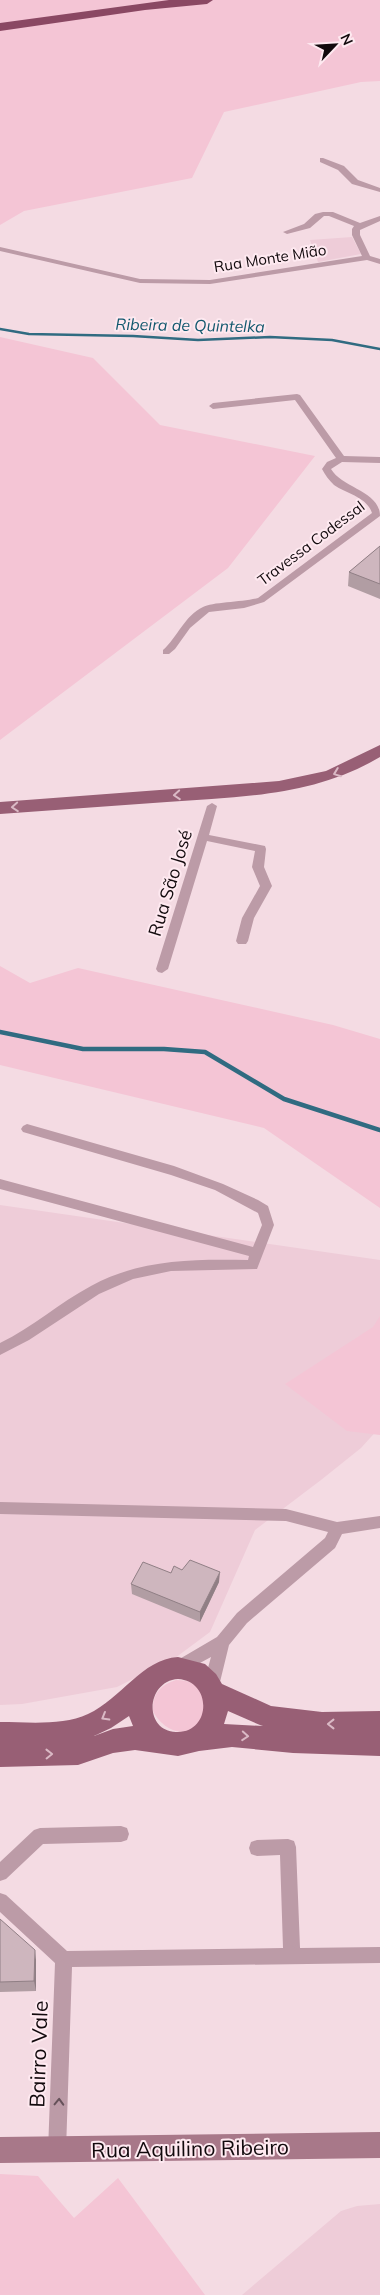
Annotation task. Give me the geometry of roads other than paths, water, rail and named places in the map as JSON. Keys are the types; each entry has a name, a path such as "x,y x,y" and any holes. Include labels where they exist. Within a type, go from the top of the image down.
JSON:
{"highway":[{"path":"0,27 145,6 207,0"}],"main road":[{"path":"0,808 250,790 305,784 351,768 380,750"},
{"path":"0,822 303,797 340,786 380,767"},
{"path":"167,1742 147,1730 141,1720 138,1709 139,1698 152,1678 163,1672 175,1669 188,1670 200,1676 213,1690 269,1717 322,1724 380,1723"},
{"path":"0,1734 67,1732 87,1727 118,1709 144,1688"},
{"path":"197,1739 206,1732 217,1714 213,1690"},
{"path":"0,1755 78,1752 113,1741 134,1738 182,1743 197,1739 232,1735 293,1741 380,1744"}],"street":[{"path":"323,160 341,168 355,182 380,190"},
{"path":"287,232 307,226 323,214 330,214 360,226"},
{"path":"375,259 356,235 356,229 380,218"},
{"name":"Rua Monte Mião","path":"0,249 140,281 210,282 375,259"},
{"path":"212,406 297,397 341,459 380,460"},
{"name":"Travessa Codessal","path":"166,652 172,648 187,626 206,609 244,605 261,600 377,514 377,507 371,502 336,483 329,476 326,469 330,464 341,459"},
{"name":"Rua São José","path":"162,969 212,806"},
{"path":"202,837 261,849 258,867 266,886 248,918 242,941"},
{"path":"0,1349 20,1340 95,1289 120,1277 152,1268 187,1264 252,1265 268,1225 263,1210 253,1203 219,1187 174,1171 27,1129"},
{"path":"0,1184 257,1253"},
{"path":"0,1508 286,1515 337,1528 380,1522"},
{"path":"175,1669 222,1642 242,1618 330,1543 337,1528"},
{"path":"213,1690 222,1642"},
{"path":"0,1873 40,1836 121,1834"},
{"path":"257,1848 288,1847 292,1956"},
{"path":"0,1900 64,1959 380,1955"},
{"name":"Bairro Vale","path":"58,2150 64,1959"},
{"name":"Rua Aquilino Ribeiro","path":"0,2150 380,2145"}],"waterway":[{"name":"Ribeira de Quintelka","path":"0,329 29,334 133,336 198,340 270,337 332,340 380,349"},
{"path":"0,1032 83,1049 164,1049 205,1052 284,1099 380,1130"}]}
